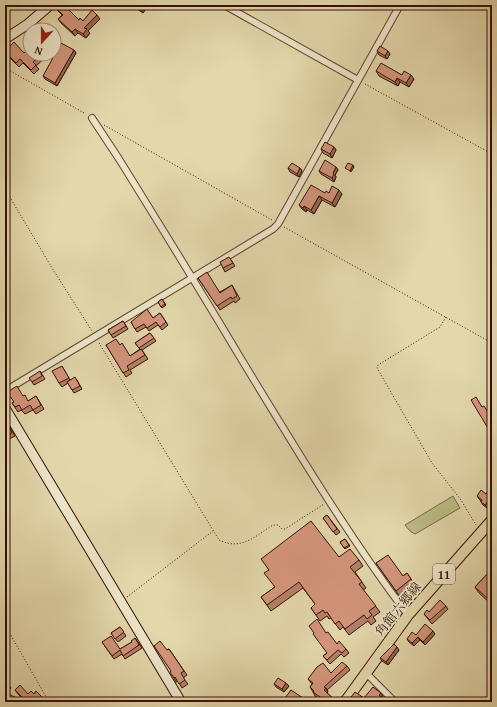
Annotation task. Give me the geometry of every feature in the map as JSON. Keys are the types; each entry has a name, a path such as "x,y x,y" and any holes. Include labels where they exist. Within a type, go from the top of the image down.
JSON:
{"main road":[{"name":"角館六郷線","path":"345,702 408,615 492,520"}],"street":[{"path":"5,39 28,24 50,5"},
{"path":"224,5 358,80"},
{"path":"5,391 267,233 278,224 400,5"},
{"path":"92,118 193,278 329,500 384,583 408,615"},
{"path":"5,408 181,702"},
{"path":"366,673 395,702"},
{"path":"5,698 13,702"}],"path":[{"path":"5,68 92,118"},
{"path":"358,80 492,154"},
{"path":"105,125 278,224 492,343"},
{"path":"5,189 219,540 238,545 246,542 273,525 278,525 282,529 285,529 329,500"},
{"path":"446,317 440,327 378,365 377,368 432,463 461,500 480,532"},
{"path":"121,601 214,530"},
{"path":"5,626 49,702"}],"green space":[{"path":"453,496 460,508 415,534 405,525"}],"building":[{"path":"53,5 64,5 79,20 80,18 83,21 92,10 97,15 84,28 87,29 83,34 75,29 72,32 58,19 63,15"},
{"path":"133,5 144,5 141,10"},
{"path":"14,42 22,51 22,61 20,59 16,63 5,51"},
{"path":"62,44 74,50 55,83 43,76 51,62 62,62"},
{"path":"380,46 388,51 385,56 377,51"},
{"path":"23,62 33,62 36,65 31,70"},
{"path":"381,63 402,75 404,71 411,75 406,83 397,78 395,82 376,71"},
{"path":"325,142 334,147 330,154 321,149"},
{"path":"325,160 336,167 332,178 319,171"},
{"path":"292,163 300,168 297,174 288,168"},
{"path":"348,163 353,165 350,171 345,168"},
{"path":"311,185 325,193 326,191 329,193 332,186 339,190 332,203 319,196 311,210 304,206 303,208 299,205"},
{"path":"229,257 233,263 223,268 220,262"},
{"path":"207,272 220,293 232,285 237,296 232,299 231,297 217,306 198,278"},
{"path":"162,299 165,304 161,307 158,302"},
{"path":"147,309 153,318 160,313 166,322 160,327 156,322 147,328 144,324 135,329 131,322"},
{"path":"123,321 126,326 111,335 108,330"},
{"path":"150,333 154,338 139,348 135,343"},
{"path":"116,339 120,345 122,343 130,356 141,349 145,355 127,366 129,370 123,373 106,345"},
{"path":"62,366 69,378 59,383 52,371"},
{"path":"40,371 42,376 32,382 29,378"},
{"path":"75,377 80,386 72,390 67,382"},
{"path":"17,386 28,401 36,396 41,405 33,410 30,405 22,410 19,405 15,407 12,403 14,402 7,392"},
{"path":"476,397 482,407 484,406 491,417 492,416 492,435 471,400"},
{"path":"9,426 12,433 5,437 5,428"},
{"path":"481,490 492,496 485,505 477,496"},
{"path":"327,515 337,529 333,532 323,518"},
{"path":"311,521 339,557 350,549 359,560 350,567 362,582 359,584 376,606 369,611 372,615 367,619 364,615 345,629 339,621 335,624 327,612 325,613 323,610 316,615 311,608 315,604 299,582 267,605 261,597 275,587 264,573 269,570 261,559"},
{"path":"345,539 349,545 344,548 340,542"},
{"path":"388,555 403,576 407,573 411,579 396,591 376,563"},
{"path":"492,569 492,595 488,599 475,587"},
{"path":"440,600 446,606 430,620 424,614 427,610 429,612"},
{"path":"317,619 326,633 328,632 337,644 339,641 346,649 342,653 338,650 327,660 323,656 327,653 309,626"},
{"path":"425,624 433,631 423,642 418,637 412,643 407,639 412,632 416,635"},
{"path":"120,627 124,632 115,639 111,633"},
{"path":"111,636 120,649 132,642 131,641 135,638 139,645 123,656 120,650 112,656 102,642"},
{"path":"160,641 167,650 169,649 184,671 181,673 185,680 179,684 154,646"},
{"path":"394,644 397,647 386,662 380,658"},
{"path":"342,662 347,666 324,687 326,688 324,690 335,700 334,702 327,702 313,692 314,691 310,687 313,683 308,679 317,667 323,663 331,673"},
{"path":"278,678 286,683 282,689 274,684"},
{"path":"5,680 9,685 5,688"},
{"path":"20,685 28,694 31,691 34,694 36,691 46,701 32,702 28,698 26,701 15,690"},
{"path":"373,687 381,693 379,695 386,701 348,701 355,692 364,698"},
{"path":"291,690 309,702 291,702 285,698"}]}
